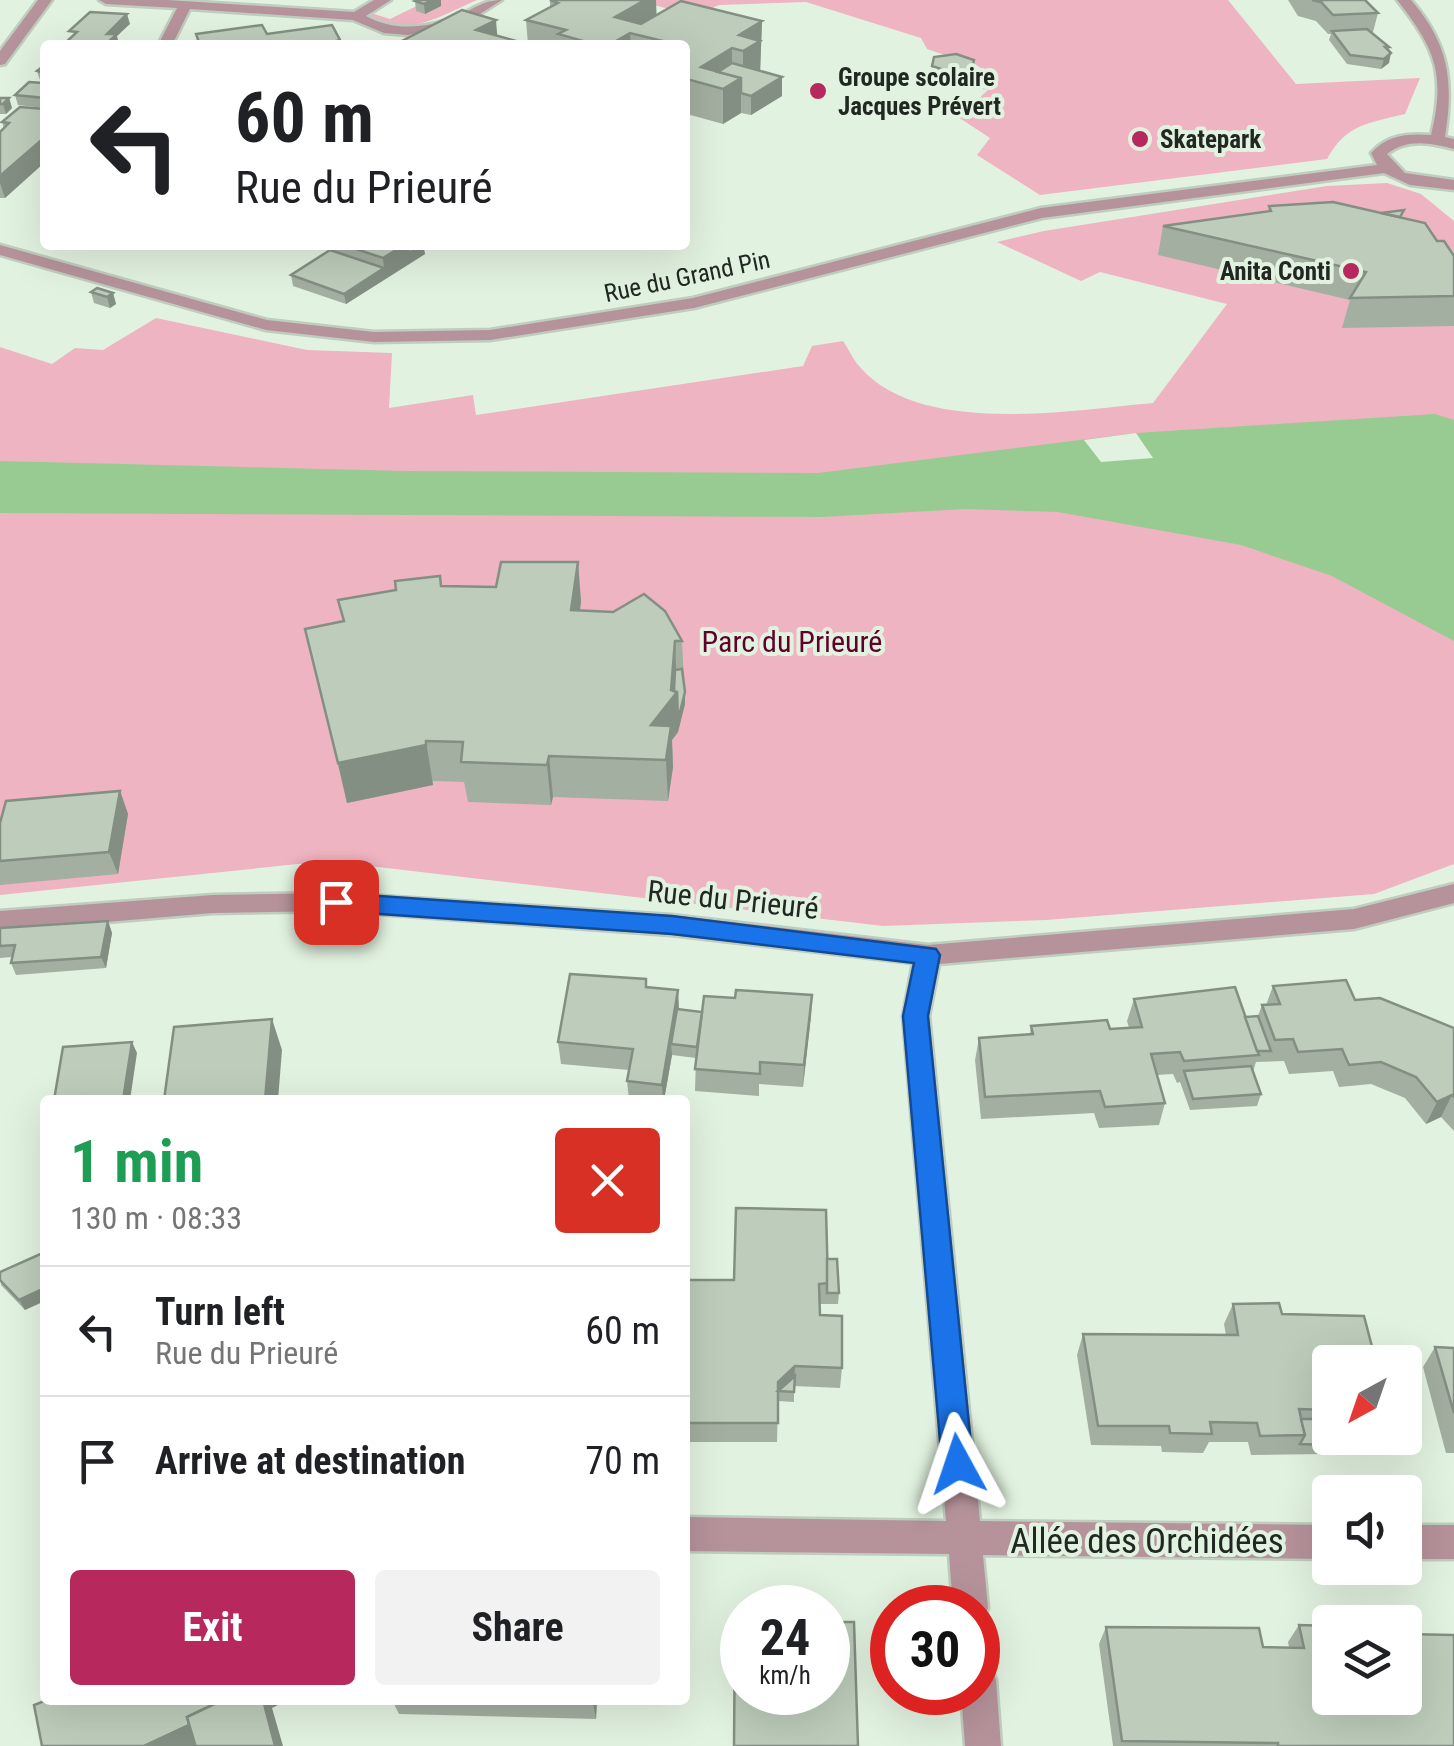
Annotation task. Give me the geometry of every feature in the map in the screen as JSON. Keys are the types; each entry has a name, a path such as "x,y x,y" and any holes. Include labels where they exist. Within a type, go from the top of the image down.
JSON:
{"street":[{"path":"0,61 45,0"},
{"path":"106,0 356,16 390,30 418,31 432,29 494,0"},
{"path":"356,16 384,0"},
{"path":"1386,168 1379,153 1383,147 1405,139 1446,142 1448,61 1434,34 1404,0"},
{"path":"168,40 185,6"},
{"name":"Rue du Grand Pin","path":"0,250 266,325 374,337 490,335 694,303 1041,213 1386,168 1419,182 1452,188"},
{"name":"Rue du Prieuré","path":"0,922 212,904 336,902 528,912 928,955 1354,919 1454,893"},
{"path":"928,955 916,1016 969,1585"},
{"name":"Allée des Orchidées","path":"690,1534 1312,1542"},
{"path":"1422,1542 1454,1542"},
{"path":"981,1715 983,1746"}],"green space":[{"path":"429,0 477,0 438,18 411,25 384,23 370,16 371,13 390,19"},
{"path":"636,0 1228,0 1296,84 1420,78 1405,114 1351,132 1327,159 1040,195 977,155 990,138 958,117 988,90 976,88 980,67 927,49 921,38 806,2 719,5 694,16"},
{"name":"Parc du Prieuré","path":"1387,183 1421,194 1454,221 1454,864 1374,894 1046,920 883,926 327,861 0,895 0,347 52,364 75,348 103,350 156,318 307,350 392,353 389,408 473,395 476,415 803,366 812,346 843,341 860,367 886,389 920,403 958,411 1041,413 1153,403 1227,304 1100,272 1081,281 997,242 1327,186"}],"shaded area":[{"path":"1435,414 1454,420 1454,641 1332,576 1241,545 1058,512 965,509 823,517 0,513 0,461 405,471 818,473 1136,433"}],"pier":[{"path":"1136,433 1153,458 1101,462 1084,440"}],"building":[{"path":"550,0 645,0 615,17 641,24 681,1 762,21 739,35 760,41 743,51 732,48 701,67 741,78 723,89 690,80 690,40 659,40 630,33 618,40 579,40 558,34 566,30 526,20 558,3"},
{"path":"1312,0 1365,0 1378,13 1333,15 1321,2"},
{"path":"462,10 496,20 476,30 513,40 404,40"},
{"path":"90,12 127,14 107,34 117,34 110,40 68,40 77,32 69,31"},
{"path":"262,25 267,34 332,25 340,40 198,40 196,34"},
{"path":"1367,29 1389,47 1385,47 1391,53 1384,59 1350,55 1332,31"},
{"path":"956,54 974,60 972,69 950,72 932,66 934,57"},
{"path":"732,63 782,77 751,96 741,93 741,78 718,72"},
{"path":"29,82 40,83 40,98 15,95"},
{"path":"20,107 40,109 40,141 0,176 0,132 9,123 2,122"},
{"path":"1333,202 1425,223 1454,256 1454,296 1350,298 1366,272 1163,226 1271,211 1269,206"},
{"path":"1404,210 1400,217 1381,213"},
{"path":"330,250 384,268 344,294 291,275"},
{"path":"359,250 396,250 383,258"},
{"path":"97,288 113,293 107,297 91,292"},
{"path":"501,562 578,562 571,610 613,612 644,594 665,611 682,641 675,641 671,690 677,692 651,725 671,726 666,760 549,756 547,765 461,762 463,742 426,741 426,745 338,763 305,629 344,621 338,600 396,590 395,581 440,576 441,586 496,587"},
{"path":"682,669 685,692 678,720 675,670"},
{"path":"120,791 109,852 0,861 0,823 6,801"},
{"path":"108,921 101,957 11,963 15,945 0,946 0,928"},
{"path":"570,974 646,979 646,987 678,990 662,1085 627,1081 633,1049 558,1042"},
{"path":"1346,980 1355,1000 1380,998 1454,1028 1454,1097 1437,1102 1416,1077 1381,1062 1349,1065 1342,1049 1298,1052 1293,1039 1275,1040 1262,1005 1280,1004 1273,986"},
{"path":"1235,987 1259,1055 1184,1061 1180,1052 1151,1054 1165,1103 1105,1107 1100,1091 985,1097 979,1038 1033,1034 1031,1026 1107,1020 1110,1029 1142,1027 1134,999"},
{"path":"736,990 812,995 804,1065 760,1062 760,1074 695,1069 704,996 735,998"},
{"path":"677,1009 702,1012 697,1047 671,1044"},
{"path":"1258,1016 1271,1051 1257,1051 1245,1017"},
{"path":"272,1019 265,1095 165,1095 174,1027"},
{"path":"132,1042 124,1095 55,1095 63,1047"},
{"path":"1251,1066 1261,1094 1193,1099 1184,1071"},
{"path":"736,1208 826,1210 828,1283 819,1284 820,1315 842,1316 842,1368 795,1366 778,1382 778,1423 690,1423 690,1280 734,1280"},
{"path":"40,1254 40,1290 19,1300 0,1280 0,1272"},
{"path":"827,1259 837,1259 839,1293 827,1293"},
{"path":"1279,1303 1282,1314 1364,1316 1372,1345 1312,1345 1312,1409 1299,1409 1305,1435 1260,1436 1257,1423 1210,1422 1212,1434 1170,1433 1169,1426 1098,1426 1083,1334 1238,1335 1233,1304"},
{"path":"1435,1347 1454,1348 1454,1413"},
{"path":"795,1376 794,1392 778,1391"},
{"path":"1301,1419 1312,1419 1312,1444 1300,1444 1305,1435"},
{"path":"850,1622 854,1622 858,1746 734,1746 734,1715 850,1715"},
{"path":"1299,1625 1312,1625 1312,1715 1422,1715 1422,1634 1454,1635 1454,1746 1122,1741 1106,1627 1259,1628 1263,1647 1304,1648"},
{"path":"34,1705 212,1705 187,1717 189,1725 144,1746 42,1746"},
{"path":"212,1705 264,1705 275,1746 190,1746 195,1744 187,1717"}],"place":[{"name":"Groupe scolaire Jacques Prévert","path":"818,91"},
{"name":"Skatepark","path":"1140,139"},
{"name":"Anita Conti","path":"1351,271"}],"route":[{"path":"336,902 528,912 928,955 916,1016 958,1464"}]}
